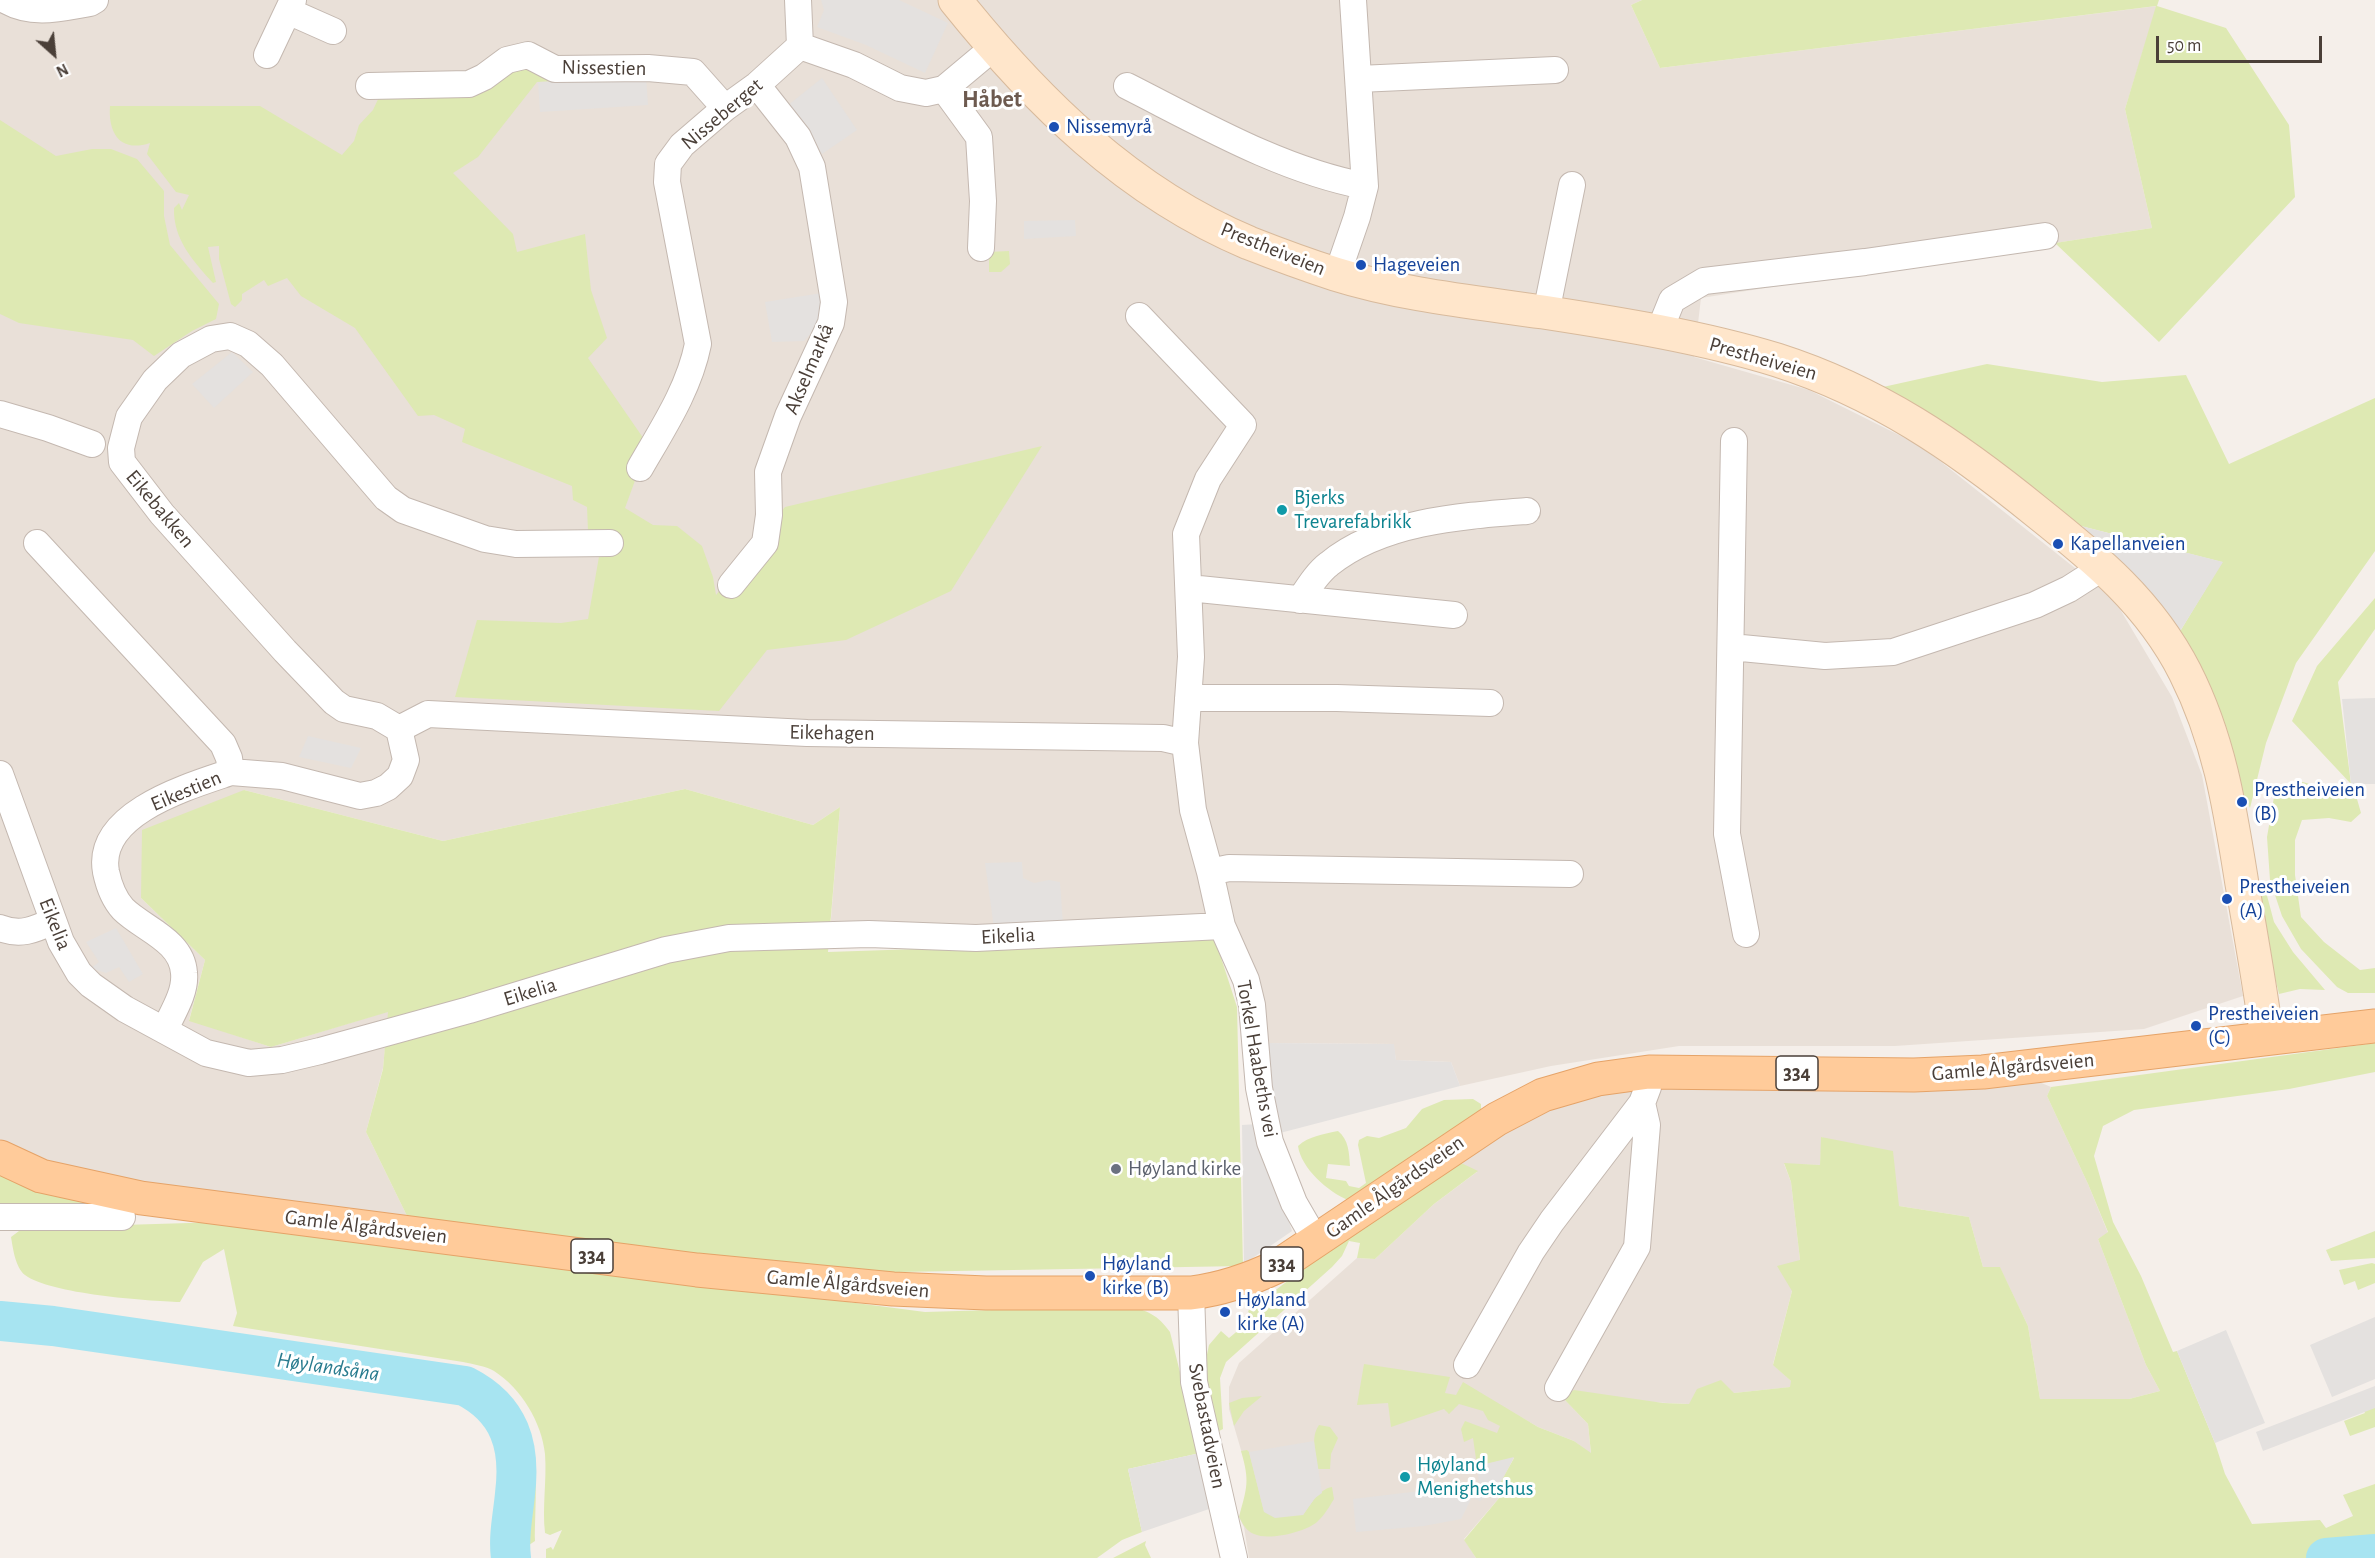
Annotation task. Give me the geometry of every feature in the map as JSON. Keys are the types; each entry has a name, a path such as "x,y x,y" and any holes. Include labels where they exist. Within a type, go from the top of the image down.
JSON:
{"main road":[{"name":"Gamle Ålgårdsveien","path":"0,1157 41,1176 141,1198 697,1270 821,1283 986,1293 1191,1293 1221,1289 1249,1280 1278,1266 1463,1139 1521,1105 1572,1085 1649,1072 1914,1075 1983,1072 2375,1026"}],"street":[{"path":"5,0 14,6 44,11 90,3 95,0"},
{"path":"798,0 800,46 854,65 900,88 926,93 944,89 993,48"},
{"name":"Prestheiveien","path":"955,0 993,48 1071,128 1114,164 1158,195 1248,242 1337,275 1421,294 1659,332 1776,360 1825,377 1878,401 1920,425 1995,479 2105,566 2155,622 2185,671 2208,725 2226,782 2267,1038"},
{"path":"1337,275 1365,186 1353,0"},
{"path":"267,55 291,5 333,31"},
{"name":"Nisseberget","path":"640,468 678,402 695,361 698,344 694,311 671,208 667,182 668,164 682,145 724,108 758,85 800,46"},
{"name":"Nissestien","path":"369,86 469,84 484,77 507,60 528,55 555,69 648,68 693,72 724,108"},
{"path":"1359,78 1555,70"},
{"name":"Akselmarkå","path":"731,585 765,543 770,515 768,472 788,416 831,323 834,302 812,167 798,136 758,85"},
{"path":"1126,86 1276,158 1321,175 1365,186"},
{"path":"944,89 979,137 982,201 981,248"},
{"path":"1546,313 1572,186"},
{"path":"1659,332 1672,300 1704,281 1865,262 2045,236"},
{"name":"Torkel Haabeths vei","path":"1139,316 1243,425 1208,479 1186,534 1191,657 1185,743 1192,810 1210,872 1222,926 1246,980 1252,1005 1259,1088 1270,1142 1294,1203 1316,1241"},
{"name":"Eikebakken","path":"399,729 377,716 344,708 334,702 162,514 122,462 121,448 129,417 155,380 181,355 211,339 230,336 248,344 272,364 386,498 403,510 485,539 516,544 610,543"},
{"path":"0,414 92,444"},
{"path":"1734,441 1727,834 1746,934"},
{"path":"1300,600 1328,565 1352,549 1383,535 1418,525 1472,515 1527,511"},
{"name":"Eikestien","path":"37,543 224,744 229,758 231,772 151,804 132,815 118,829 108,848 105,866 109,890 123,909 162,938 177,953 184,973 181,993 165,1029"},
{"path":"1731,647 1825,656 1893,652 2035,605 2069,589 2105,566"},
{"path":"1189,588 1454,615"},
{"path":"1188,698 1337,698 1490,703"},
{"name":"Eikehagen","path":"399,729 428,714 807,733 1163,738 1185,743"},
{"path":"231,772 282,776 360,796 376,793 388,787 400,776 406,760 399,729"},
{"name":"Eikelia","path":"0,774 53,921 70,959 91,984 125,1009 206,1053 249,1063 282,1060 469,1010 666,950 729,938 869,934 976,938 1222,926"},
{"path":"1210,872 1229,868 1570,874"},
{"path":"0,928 20,933 53,921"},
{"path":"1467,1365 1542,1237 1642,1104 1648,1087 1649,1072"},
{"path":"1558,1388 1637,1246 1647,1125 1642,1104"},
{"path":"0,1217 122,1216"},
{"name":"Svebastadveien","path":"1191,1293 1194,1382 1234,1558"}],"shaded area":[{"name":"Håbet","path":"0,0 1642,0 1631,5 1660,68 2157,6 2125,109 2152,228 1701,298 1694,357 1809,390 1921,446 2114,599 2172,697 2202,775 2243,996 2144,1029 1895,1046 1679,1046 1551,1066 1460,1086 1451,1062 1396,1060 1393,1044 1268,1043 1260,995 1232,915 830,931 840,807 813,825 685,789 443,841 244,790 141,898 205,960 189,1020 271,1047 389,1011 383,1068 366,1132 408,1218 219,1195 60,1168 23,1153 0,1139"},
{"path":"821,0 899,0 948,23 925,73 866,45 817,27 824,10"},
{"path":"646,77 648,105 540,112 538,82"},
{"path":"822,78 857,130 822,154 787,106"},
{"path":"1075,220 1076,236 1024,239 1024,221"},
{"path":"822,293 824,319 804,341 772,342 765,302"},
{"path":"232,352 253,372 214,408 192,384"},
{"path":"2073,524 2223,562 2179,633 2142,584 2101,543"},
{"path":"2375,698 2375,784 2351,784 2342,699"},
{"path":"308,736 361,748 351,768 299,757"},
{"path":"1022,862 1023,878 1034,883 1049,880 1060,882 1063,925 994,928 985,863"},
{"path":"116,928 143,974 129,982 119,967 106,973 91,968 99,962 86,942"},
{"path":"1268,1043 1394,1044 1396,1060 1451,1062 1460,1086 1280,1133 1267,1075"},
{"path":"2032,1079 2051,1087 2047,1096 2108,1233 2098,1239 2146,1365 2160,1391 2129,1399 2040,1399 2028,1326 2000,1268 1983,1267 1969,1217 1899,1206 1822,1137 1820,1165 1784,1164 1791,1182 1800,1260 1773,1364 1791,1381 1791,1387 1734,1393 1689,1404 1563,1398 1588,1424 1591,1454 1574,1441 1538,1427 1505,1408 1514,1457 1499,1487 1511,1484 1464,1539 1476,1558 1249,1558 1244,1527 1239,1517 1248,1489 1248,1474 1229,1409 1229,1387 1239,1363 1357,1258 1375,1259 1434,1204 1477,1172 1457,1161 1523,1122 1558,1106 1625,1088"},
{"path":"1258,1124 1292,1231 1244,1264 1242,1125"},
{"path":"2375,1317 2375,1379 2332,1397 2310,1345"},
{"path":"2226,1330 2265,1423 2215,1443 2177,1351"},
{"path":"2375,1386 2375,1408 2263,1451 2256,1432"},
{"path":"1314,1441 1322,1493 1315,1498 1303,1515 1275,1518 1264,1512 1249,1452"},
{"path":"1200,1453 1215,1507 1142,1532 1128,1469"},
{"path":"1514,1457 1498,1487 1480,1501 1472,1497 1461,1519 1424,1526 1356,1532 1353,1499 1479,1484 1477,1466"}],"green space":[{"path":"1642,0 2159,0 2157,6 2226,28 2289,125 2295,197 2159,342 2055,243 2152,228 2125,109 2156,6 1660,68 1631,5"},
{"path":"524,63 562,81 537,82 478,157 453,173 513,234 517,252 585,234 591,290 607,338 588,358 648,445 625,508 653,525 677,526 702,546 713,577 716,595 785,507 1042,446 951,591 846,640 767,650 719,711 455,697 477,620 561,623 588,619 600,551 588,531 587,507 573,500 572,486 462,442 465,429 434,415 418,416 355,328 301,296 287,278 268,286 264,280 242,294 242,300 235,307 231,304 219,259 219,246 208,247 216,282 213,283 192,258 177,230 174,208 179,203 182,210 189,195 176,192 147,154 150,143 131,145 118,138 111,125 110,106 260,106 342,155 354,141 359,125 373,110 380,95"},
{"path":"0,120 56,156 92,149 111,149 137,159 164,191 164,216 170,245 219,304 216,319 192,331 154,356 133,340 19,323 0,314"},
{"path":"1009,251 1010,264 1001,272 989,272 989,252"},
{"path":"1987,364 2102,382 2186,375 2229,464 2375,398 2375,551 2296,663 2266,743 2250,808 2233,772 2179,633 2222,562 2073,524 1883,387"},
{"path":"2375,598 2375,629 2338,682 2351,784 2292,721 2317,666"},
{"path":"2303,782 2357,799 2361,813 2351,822 2329,818 2302,820 2295,840 2295,875 2301,917 2324,942 2360,970 2375,968 2375,993 2348,993 2337,987 2301,949 2282,916 2270,880 2267,837 2274,797 2288,784"},
{"path":"685,789 813,825 840,807 828,952 1215,939 1237,1007 1243,1266 841,1273 408,1218 366,1132 383,1069 388,1012 271,1047 189,1021 205,960 141,898 142,830 244,790 443,841"},
{"path":"2265,888 2274,922 2293,952 2325,990 2300,989 2279,994 2269,953 2260,890"},
{"path":"2375,1043 2375,1072 2289,1089 2134,1110 2103,1126 2094,1156 2113,1222 2141,1276 2173,1352 2177,1351 2215,1443 2225,1474 2252,1524 2320,1520 2326,1528 2353,1516 2343,1495 2375,1484 2375,1558 1476,1558 1464,1540 1510,1485 1498,1487 1514,1458 1477,1466 1473,1438 1464,1442 1461,1429 1465,1421 1497,1433 1500,1426 1488,1420 1483,1411 1459,1404 1449,1414 1444,1409 1391,1427 1388,1403 1357,1405 1364,1364 1450,1377 1445,1393 1456,1395 1463,1382 1538,1427 1574,1441 1591,1453 1588,1424 1562,1397 1574,1390 1663,1403 1689,1404 1697,1389 1721,1380 1734,1393 1790,1387 1791,1381 1773,1365 1792,1291 1777,1266 1800,1260 1791,1182 1784,1163 1820,1165 1821,1137 1893,1151 1899,1206 1969,1217 1983,1267 2000,1267 2028,1326 2040,1399 2129,1399 2160,1391 2146,1365 2098,1239 2108,1232 2047,1096 2051,1087"},
{"path":"1473,1099 1481,1104 1481,1116 1348,1200 1324,1185 1310,1171 1300,1154 1298,1146 1302,1143 1317,1136 1338,1131 1346,1143 1350,1166 1328,1164 1326,1178 1346,1181 1349,1186 1359,1188 1366,1183 1359,1140 1367,1136 1379,1138 1406,1128 1422,1109 1444,1100"},
{"path":"1457,1161 1478,1171 1434,1204 1375,1259 1357,1258 1360,1243 1349,1241 1342,1256 1332,1267 1226,1362 1220,1378 1223,1429 1217,1432 1204,1368 1209,1345 1221,1331 1229,1338 1252,1319 1248,1311 1327,1251"},
{"path":"0,1172 97,1205 0,1208"},
{"path":"222,1222 925,1312 1127,1306 1156,1317 1170,1332 1200,1453 1128,1469 1142,1532 1122,1540 1097,1558 546,1558 546,1549 551,1547 553,1550 562,1530 550,1535 545,1533 545,1454 540,1430 521,1397 504,1378 494,1371 463,1362 233,1326 237,1313 224,1249 203,1262 180,1302 76,1292 37,1282 25,1275 19,1267 11,1237 23,1228"},
{"path":"2375,1231 2375,1258 2331,1261 2326,1250"},
{"path":"2375,1264 2375,1283 2358,1290 2355,1281 2344,1285 2339,1270"},
{"path":"95,1315 418,1364 412,1371 97,1326"},
{"path":"423,1364 475,1375 493,1385 510,1399 522,1416 530,1435 534,1456 535,1541 517,1553 522,1512 523,1472 516,1435 507,1417 494,1400 473,1381 445,1374 419,1373"},
{"path":"1262,1396 1244,1411 1234,1426 1229,1403 1242,1398"},
{"path":"2375,1403 2375,1427 2350,1436 2344,1421 2365,1413 2362,1408"},
{"path":"1319,1425 1330,1427 1338,1438 1331,1454 1330,1469 1318,1469 1314,1441"},
{"path":"1247,1450 1264,1511 1303,1515 1319,1494 1332,1487 1334,1499 1320,1520 1304,1529 1277,1536 1261,1536 1251,1533 1239,1517 1246,1484 1246,1470 1241,1451"},
{"path":"1146,1541 1145,1545 1151,1558 1113,1558"}],"waterway":[{"name":"Høylandsåna","path":"0,1321 53,1326 465,1386 493,1406 502,1418 514,1445 516,1477 510,1534 511,1558"},
{"name":"Høylandsåna","path":"2326,1558 2375,1554"}],"place":[{"name":"Nissemyrå","path":"1054,127"},
{"name":"Hageveien","path":"1361,265"},
{"name":"Bjerks Trevarefabrikk","path":"1282,510"},
{"name":"Kapellanveien","path":"2058,544"},
{"name":"Prestheiveien (B)","path":"2242,802"},
{"name":"Prestheiveien (A)","path":"2227,899"},
{"name":"Prestheiveien (C)","path":"2196,1026"},
{"name":"Høyland kirke","path":"1116,1169"},
{"name":"Høyland kirke (B)","path":"1090,1276"},
{"name":"Høyland kirke (A)","path":"1225,1312"},
{"name":"Høyland Menighetshus","path":"1405,1477"}],"district":[{"name":"Håbet","path":"992,100"}]}
